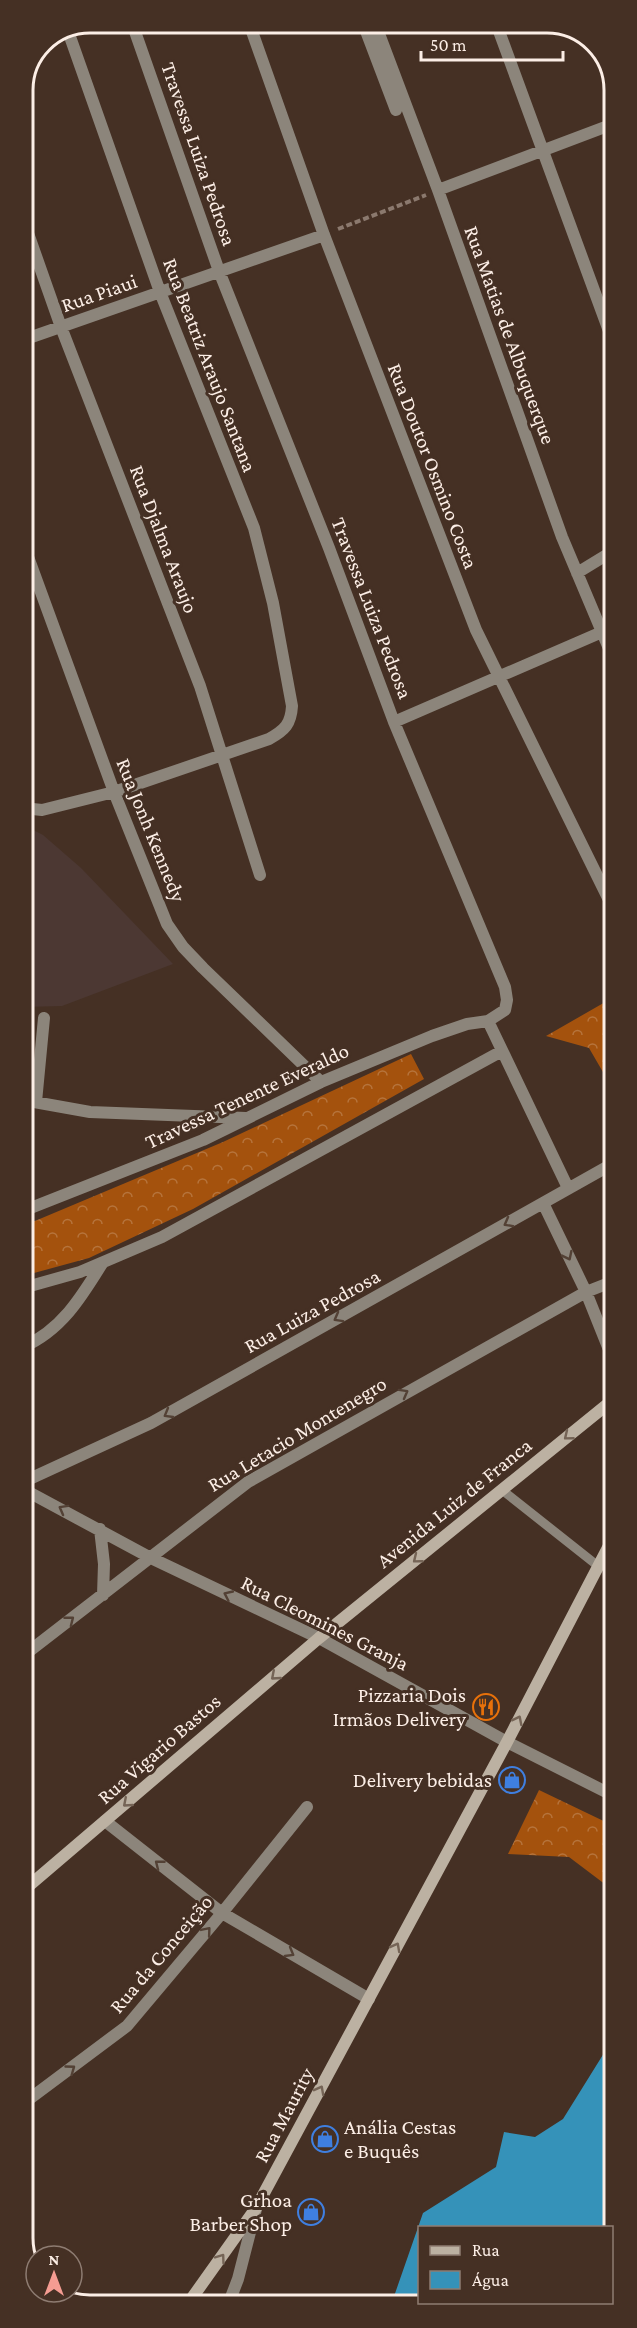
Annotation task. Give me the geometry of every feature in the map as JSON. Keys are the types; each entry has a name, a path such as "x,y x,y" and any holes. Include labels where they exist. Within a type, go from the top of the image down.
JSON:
{"main road":[{"name":"Avenida Luiz de Franca","path":"319,1638 604,1407"},
{"name":"Rua Maurity","path":"194,2295 256,2208 507,1742 604,1555"},
{"name":"Rua Vigario Bastos","path":"33,1882 319,1638"}],"street":[{"name":"Travessa Luiza Pedrosa","path":"136,33 219,271 325,537 394,722 506,987 505,1010 488,1021"},
{"name":"Rua Doutor Osmino Costa","path":"253,33 324,235 444,550 498,678 604,890"},
{"path":"367,33 396,110"},
{"name":"Rua Matias de Albuquerque","path":"379,33 577,573 604,636"},
{"path":"500,33 604,317"},
{"name":"Rua Beatriz Araujo Santana","path":"70,37 160,292 254,528 280,638 292,706 291,718 283,731 269,739 223,755"},
{"path":"438,190 604,127"},
{"name":"Rua Piaui","path":"33,337 324,235"},
{"name":"Rua Djalma Araujo","path":"33,247 61,327 200,686 260,875"},
{"path":"577,573 604,556"},
{"name":"Rua Jonh Kennedy","path":"33,570 114,792 167,924 183,947 321,1082"},
{"path":"394,722 602,632"},
{"path":"33,809 42,810 114,792 223,755"},
{"path":"33,1079 44,1018"},
{"path":"488,1021 568,1188"},
{"name":"Travessa Tenente Everaldo","path":"33,1207 153,1162 250,1119 321,1082 432,1036 467,1024 488,1021"},
{"path":"33,1285 80,1272 162,1236 502,1051"},
{"path":"33,1102 90,1112 250,1119"},
{"name":"Rua Luiza Pedrosa","path":"33,1477 150,1423 604,1168"},
{"path":"543,1203 586,1292 604,1337"},
{"path":"33,1341 48,1333 74,1309 103,1262"},
{"name":"Rua Letacio Montenegro","path":"33,1649 248,1482 586,1292 604,1285"},
{"name":"Rua Cleomines Granja","path":"33,1494 151,1558 319,1638 507,1742 604,1791"},
{"path":"100,1529 104,1564 103,1595"},
{"name":"Rua da Conceição","path":"33,2096 127,2026 307,1807"},
{"path":"105,1821 222,1913 369,1999"},
{"path":"232,2295 256,2208"}],"lane":[{"path":"502,1490 598,1566"}],"path":[{"path":"324,235 438,190"}],"shaded area":[{"path":"33,830 43,835 81,868 173,964 62,1006 33,1007"}],"green space":[{"path":"604,1003 604,1074 589,1048 546,1036"},
{"path":"411,1054 424,1079 193,1209 89,1258 33,1273 33,1222 223,1142"},
{"path":"539,1790 604,1821 604,1883 569,1857 508,1854"}],"water":[{"path":"604,2053 604,2226 418,2226 423,2213 496,2167 504,2132 535,2137 563,2119"},
{"path":"418,2227 418,2295 394,2295"}],"place":[{"name":"Pizzaria Dois Irmãos Delivery","path":"486,1707"},
{"name":"Delivery bebidas","path":"512,1780"},
{"name":"Anália Cestas e Buquês","path":"325,2139"},
{"name":"Grhoa Barber Shop","path":"311,2212"}]}
